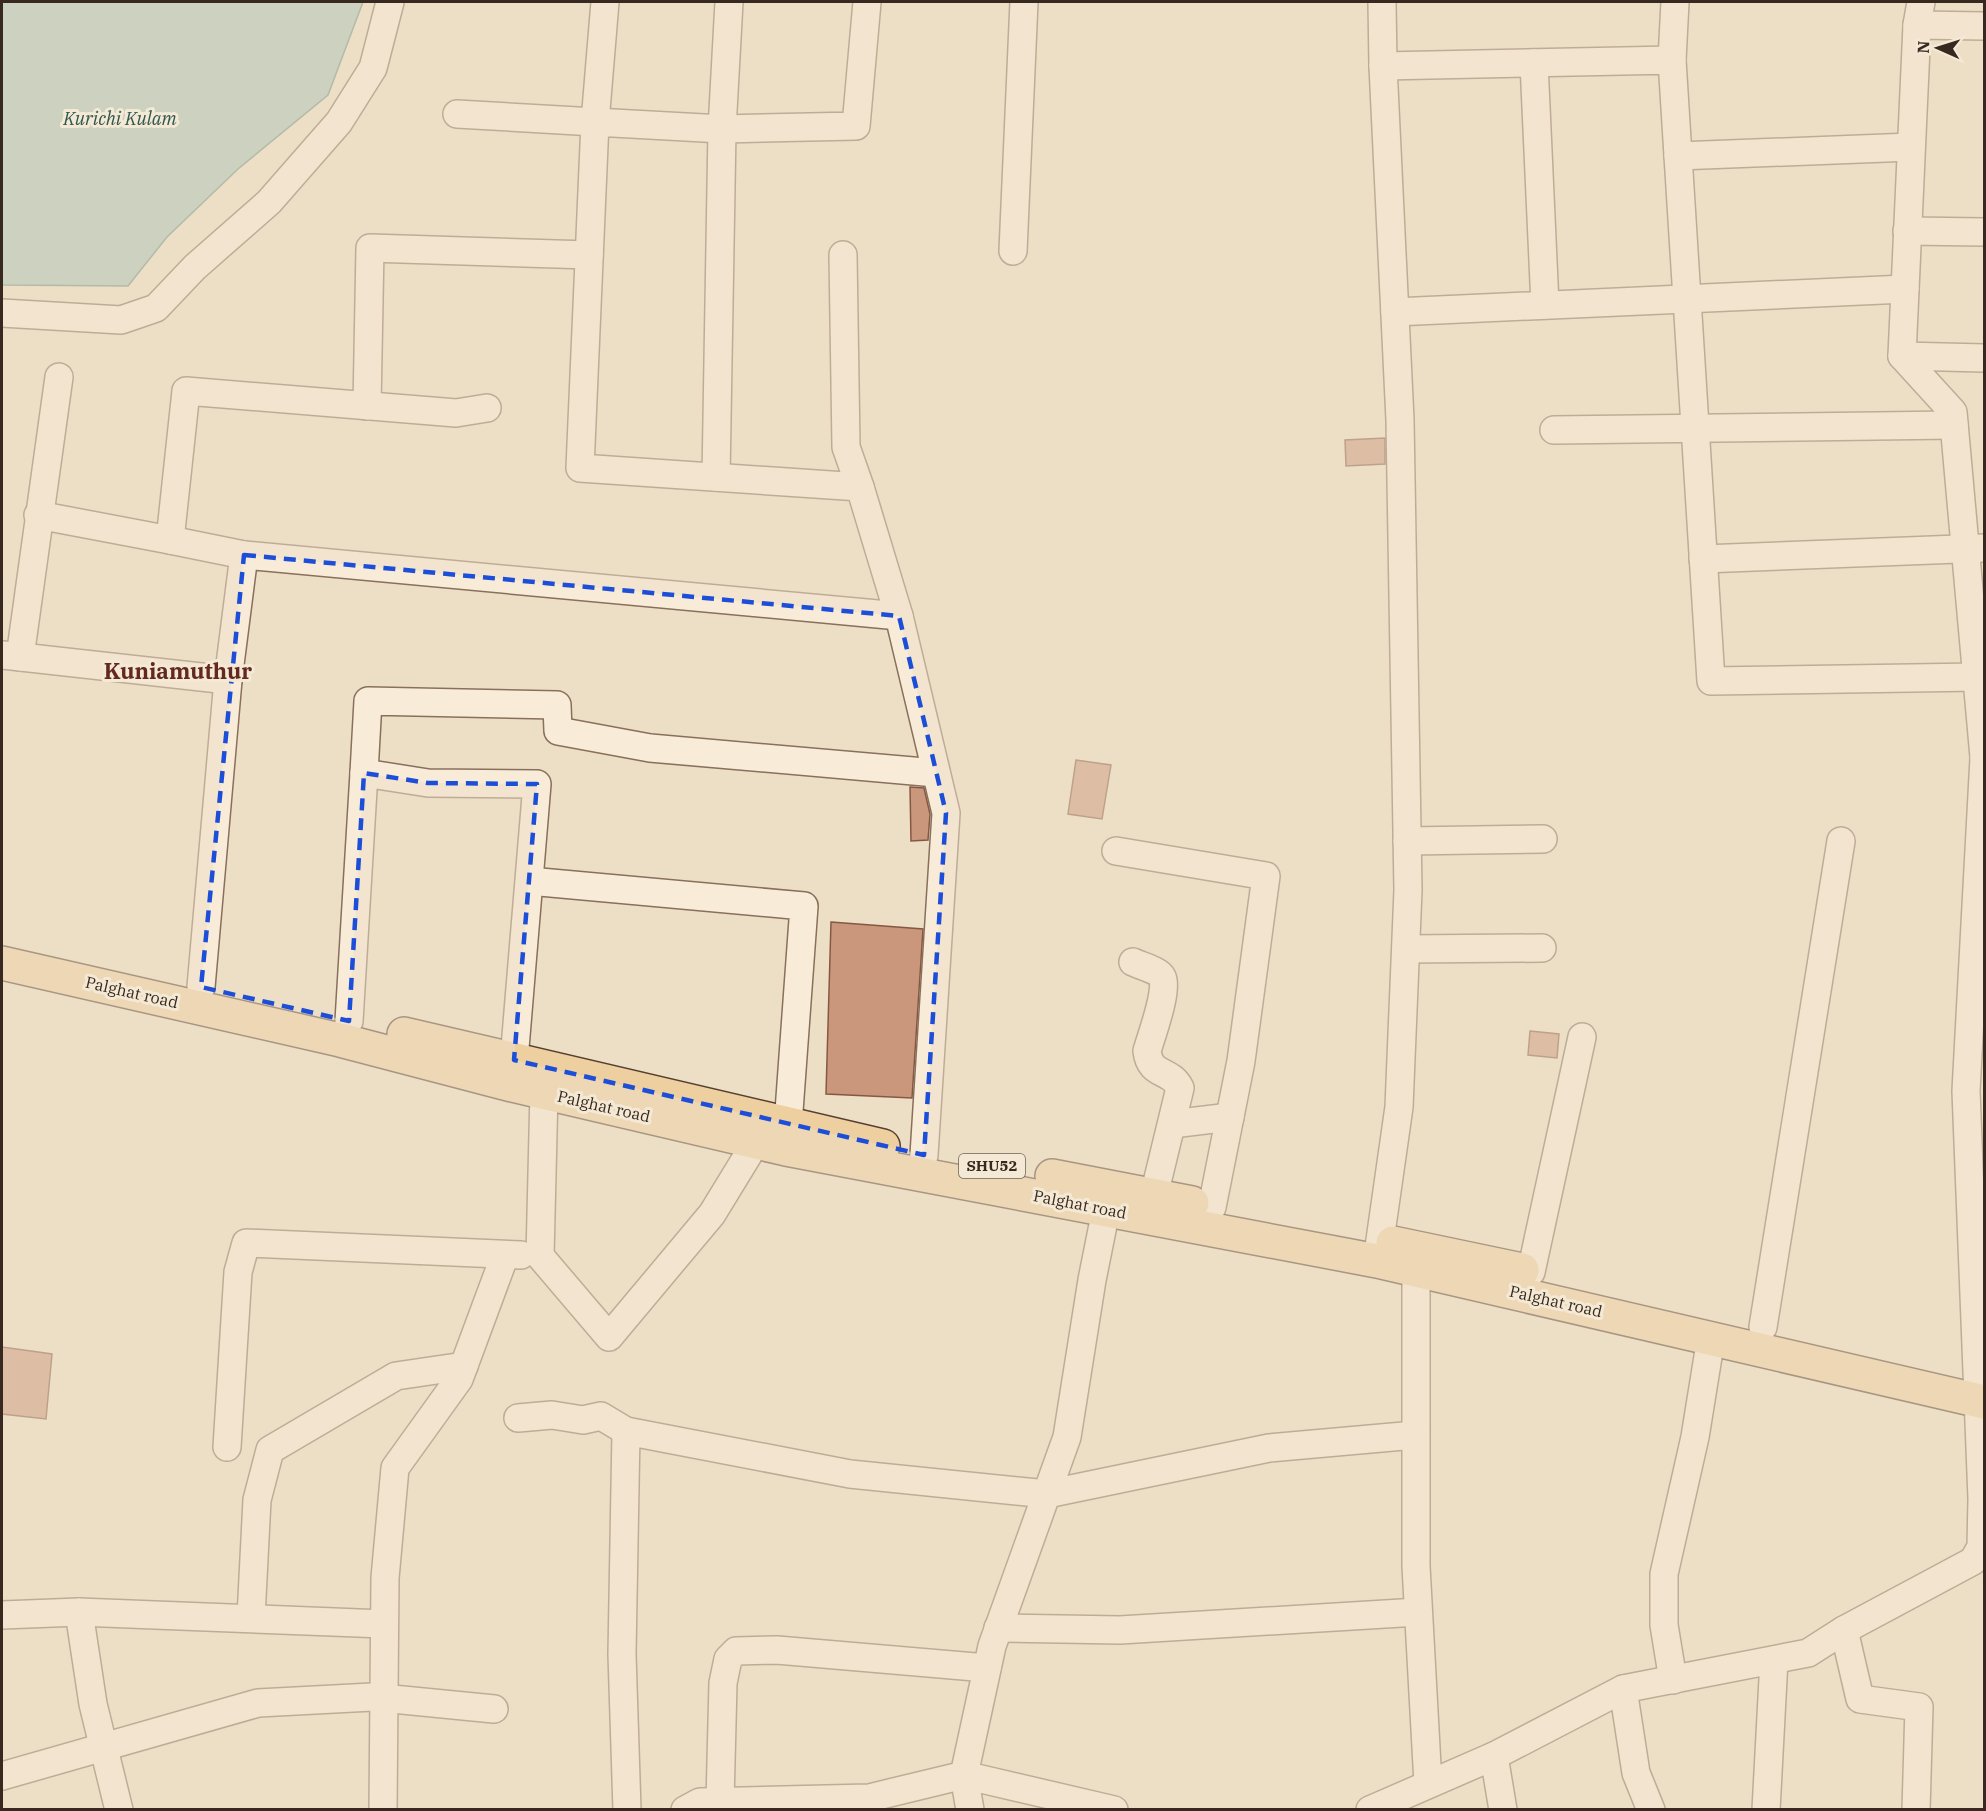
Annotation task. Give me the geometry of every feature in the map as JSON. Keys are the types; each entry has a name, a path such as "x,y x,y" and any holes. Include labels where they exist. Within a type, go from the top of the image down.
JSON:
{"main road":[{"name":"Palghat road","path":"2,944 349,1021 788,1125 922,1165"},
{"name":"Palghat road","path":"2,963 340,1040 544,1092 756,1142 922,1165 1109,1198 1416,1258 1531,1272 1763,1327 1980,1390"},
{"name":"Palghat road","path":"1109,1198 1154,1195 1212,1207 1379,1251"},
{"name":"Palghat road","path":"1416,1258 1712,1338 1980,1390"}],"street":[{"path":"2,313 120,320 156,308 195,267 269,201 339,122 373,68 390,2"},
{"path":"605,2 595,122 580,468 860,487"},
{"path":"716,477 722,129 729,2"},
{"path":"458,114 722,129 856,126 867,2"},
{"path":"1013,251 1024,2"},
{"path":"1379,1251 1399,1107 1406,949 1407,841 1400,431 1382,2"},
{"path":"1675,2 1672,60 1711,681 1977,677"},
{"path":"1370,1809 1494,1756 1623,1689 1808,1653 1844,1630 1973,1561 1981,1547 1983,1499 1977,1196 1966,1091 1977,1038 1984,758 1977,677 1975,548 1953,412 1902,356 1919,13 1984,26"},
{"path":"1383,66 1672,60"},
{"path":"1534,63 1545,305"},
{"path":"1678,156 1911,147"},
{"path":"1908,231 1984,231"},
{"path":"367,406 369,248 589,255"},
{"path":"843,255 846,447 899,616 946,813 922,1165"},
{"path":"1395,312 1905,290"},
{"path":"1902,356 1984,358"},
{"path":"59,377 38,515 11,656 228,680"},
{"path":"170,540 186,391 456,413 487,408"},
{"path":"1554,430 1954,425"},
{"path":"38,515 244,555 899,616"},
{"path":"1703,559 1975,548"},
{"path":"201,987 228,680 244,555"},
{"path":"349,1021 368,701 557,705 558,731 650,748 936,773"},
{"path":"364,773 428,783 537,784 514,1060"},
{"path":"1407,841 1543,839"},
{"path":"1763,1327 1840,841"},
{"path":"1116,851 1266,876 1242,1050 1212,1207"},
{"path":"540,882 804,906 788,1125"},
{"path":"1406,949 1542,948"},
{"path":"1133,962 1160,974 1163,979 1164,990 1147,1051 1151,1067 1176,1080 1180,1088 1154,1195"},
{"path":"1531,1272 1582,1037"},
{"path":"544,1092 540,1256 609,1336 712,1214 756,1142"},
{"path":"1172,1124 1230,1117"},
{"path":"970,1809 964,1775 987,1668 998,1628 1067,1437 1109,1198"},
{"path":"227,1447 238,1272 246,1243 540,1256"},
{"path":"383,1809 385,1578 395,1468 459,1379 505,1255"},
{"path":"1416,1258 1415,1435 1418,1612 1428,1785"},
{"path":"1673,1680 1664,1625 1664,1574 1695,1437 1712,1338"},
{"path":"251,1617 257,1500 270,1450 396,1376 464,1366"},
{"path":"518,1418 552,1415 583,1420 601,1416 626,1431 850,1473 1047,1494 1269,1448 1415,1435"},
{"path":"626,1431 622,1654 627,1809"},
{"path":"2,1615 79,1612 384,1624"},
{"path":"79,1612 93,1704 119,1809"},
{"path":"998,1628 1120,1630 1418,1612"},
{"path":"1844,1630 1860,1699 1919,1707 1916,1809"},
{"path":"720,1802 723,1683 728,1659 736,1651 777,1650 987,1668"},
{"path":"1766,1809 1774,1660"},
{"path":"1623,1689 1636,1773 1651,1809"},
{"path":"2,1776 258,1703 384,1698 494,1709"},
{"path":"1494,1756 1503,1809"},
{"path":"685,1809 700,1803 869,1798 964,1775 1114,1809"}],"highlighted area":[{"path":"244,555 899,616 946,813 924,1155 514,1060 537,784 428,783 364,773 349,1021 201,987"}],"water":[{"name":"Kurichi Kulam","path":"2,2 363,2 328,95 238,169 167,237 128,286 2,285"}],"building":[{"path":"1385,438 1385,464 1346,466 1345,440"},
{"path":"1076,760 1111,765 1102,819 1068,814"},
{"path":"910,787 924,788 930,814 928,840 911,841"},
{"path":"831,922 923,929 912,1098 826,1094"},
{"path":"1530,1031 1559,1034 1557,1058 1528,1055"},
{"path":"2,1347 52,1354 46,1419 2,1414"}],"district":[{"name":"Kuniamuthur","path":"178,671"}]}
